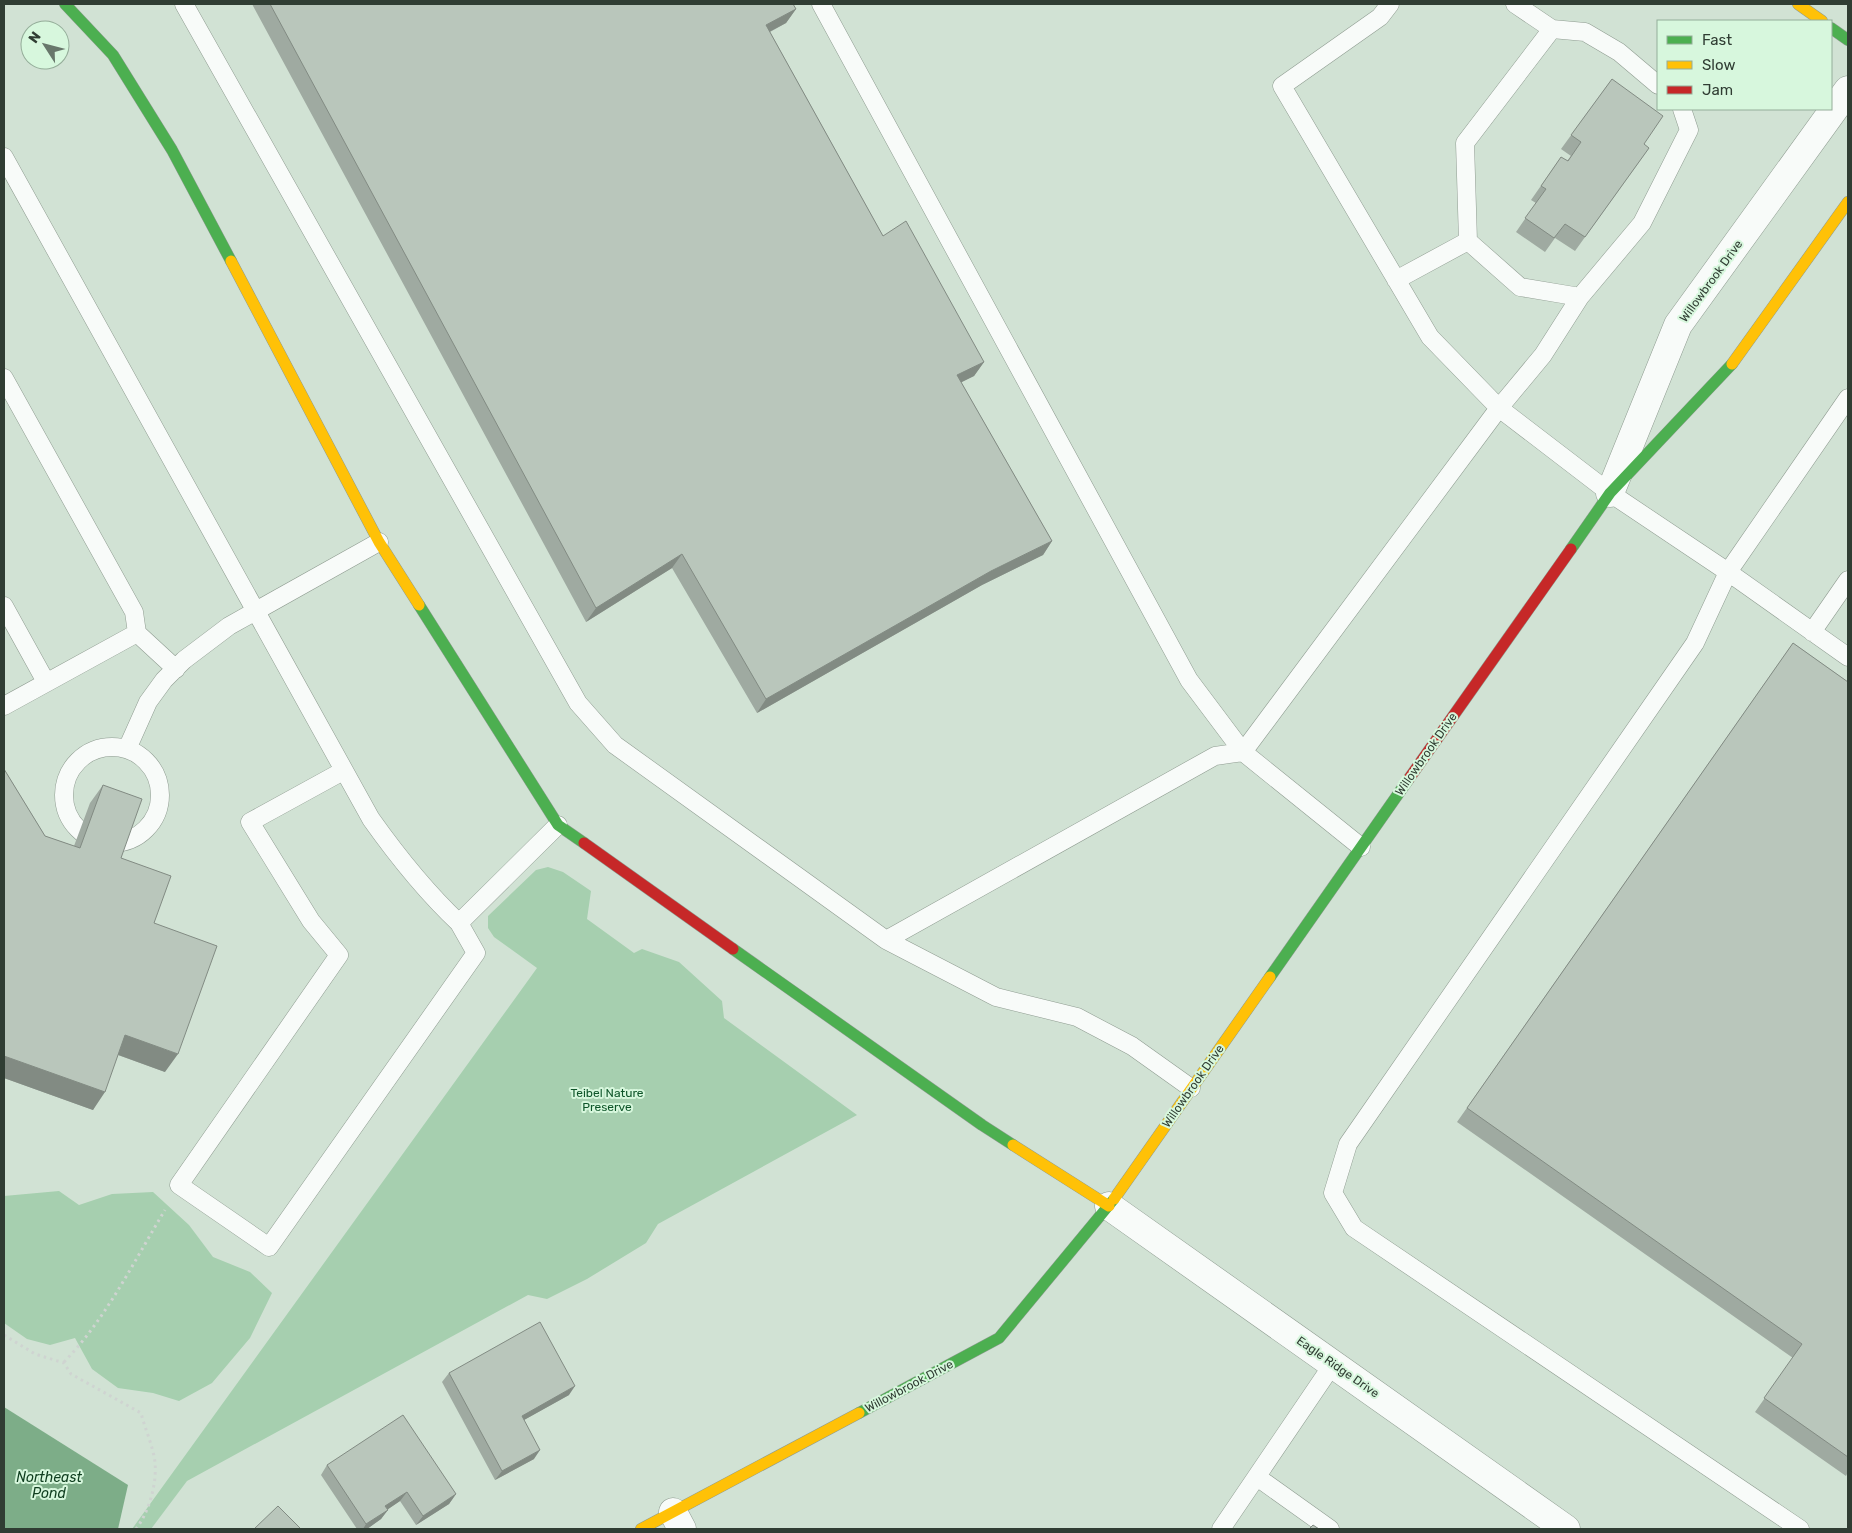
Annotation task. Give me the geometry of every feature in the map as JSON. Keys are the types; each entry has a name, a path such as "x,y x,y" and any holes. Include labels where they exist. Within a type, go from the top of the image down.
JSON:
{"main road":[{"path":"65,4 113,55 172,150 379,542 558,825 982,1125 1109,1206"},
{"path":"1798,4 1821,20"},
{"path":"1832,29 1848,40"},
{"name":"Willowbrook Drive","path":"640,1529 677,1521 999,1338 1109,1206 1610,493 1728,370 1848,202"}],"street":[{"name":"Willowbrook Drive","path":"1610,493 1678,325 1848,90"},
{"name":"Eagle Ridge Drive","path":"1109,1206 1566,1529"}],"lane":[{"path":"184,4 578,703 615,746 886,940 996,997 1077,1017 1132,1046 1192,1088"},
{"path":"821,4 1189,680 1243,752 1361,847"},
{"path":"1390,4 1380,17 1282,86 1430,337 1499,408 1610,493 1728,572 1848,657"},
{"path":"1516,4 1552,29 1585,32 1619,52 1657,84"},
{"path":"1552,29 1466,143 1468,241 1520,287 1580,297"},
{"path":"886,940 1215,756 1243,752 1499,408 1542,355 1580,297 1642,223 1689,130 1682,110"},
{"path":"4,157 371,819 401,862 434,900 459,923 476,953 269,1247 179,1186 339,955 311,921 250,822 343,771"},
{"path":"1396,280 1468,241"},
{"path":"4,378 134,612 137,633 176,669"},
{"path":"1800,1529 1354,1228 1333,1193 1348,1144 1695,644 1728,572 1848,398"},
{"path":"127,749 136,725 148,702 164,680 184,660 229,626 255,610 379,542"},
{"path":"1812,632 1848,580"},
{"path":"4,606 46,682"},
{"path":"4,706 137,633"},
{"path":"112,746 127,749 142,757 153,769 159,784 160,801 155,817 144,830 130,839 114,843 97,841 84,834 73,823 66,810 64,795 67,780 74,766 91,752 112,746"},
{"path":"459,923 558,825"},
{"path":"1221,1529 1333,1364"},
{"path":"1256,1477 1330,1529"}],"path":[{"path":"64,1362 76,1351 107,1308 179,1186"},
{"path":"4,1336 35,1354 64,1362 71,1374 140,1413 155,1463 152,1495 143,1520 136,1529"}],"green space":[{"name":"Teibel Nature Preserve","path":"548,867 563,872 591,891 587,919 634,953 642,949 679,962 722,1001 724,1018 857,1115 658,1224 646,1243 587,1279 547,1299 528,1295 187,1481 151,1529 132,1529 537,968 494,937 488,928 488,916 536,870"},
{"path":"59,1191 79,1205 112,1194 153,1192 189,1225 213,1257 250,1272 272,1293 250,1338 212,1383 179,1401 153,1393 118,1388 92,1369 75,1338 50,1345 27,1339 4,1323 4,1196"}],"water":[{"name":"Northeast Pond","path":"4,1407 128,1485 118,1529 4,1529"}],"building":[{"path":"270,4 793,4 796,9 766,25 883,236 906,221 984,362 957,375 1052,541 991,571 766,699 682,554 596,608"},
{"path":"1612,79 1663,116 1644,144 1649,148 1585,237 1565,224 1554,238 1525,218 1546,189 1541,186 1561,157 1568,161 1581,142 1571,135"},
{"path":"1793,643 1848,682 1848,1457 1764,1398 1802,1344 1467,1108"},
{"path":"4,769 45,836 80,848 103,785 142,799 121,858 171,876 154,923 217,946 178,1054 125,1035 105,1092 4,1056"},
{"path":"540,1322 575,1386 522,1416 540,1450 502,1471 449,1373"},
{"path":"403,1415 456,1494 423,1516 407,1492 385,1506 388,1510 366,1524 327,1465"},
{"path":"278,1506 301,1529 254,1529"},
{"path":"1313,1525 1319,1529 1309,1529"}],"traffic: fast":[{"path":"65,4 113,55 172,150 231,261"},
{"path":"1832,29 1848,40"},
{"path":"1571,549 1610,493 1732,364"},
{"path":"419,605 558,825 584,843"},
{"path":"1270,977 1408,780"},
{"path":"733,949 1013,1145"},
{"path":"859,1413 999,1338 1114,1199"}],"traffic: slow":[{"path":"1798,4 1821,20"},
{"path":"1732,364 1848,202"},
{"path":"231,261 379,542 419,605"},
{"path":"1114,1199 1270,977"},
{"path":"1013,1145 1109,1206"},
{"path":"641,1529 859,1413"}],"traffic: jam":[{"path":"1408,780 1571,549"},
{"path":"584,843 733,949"}]}
